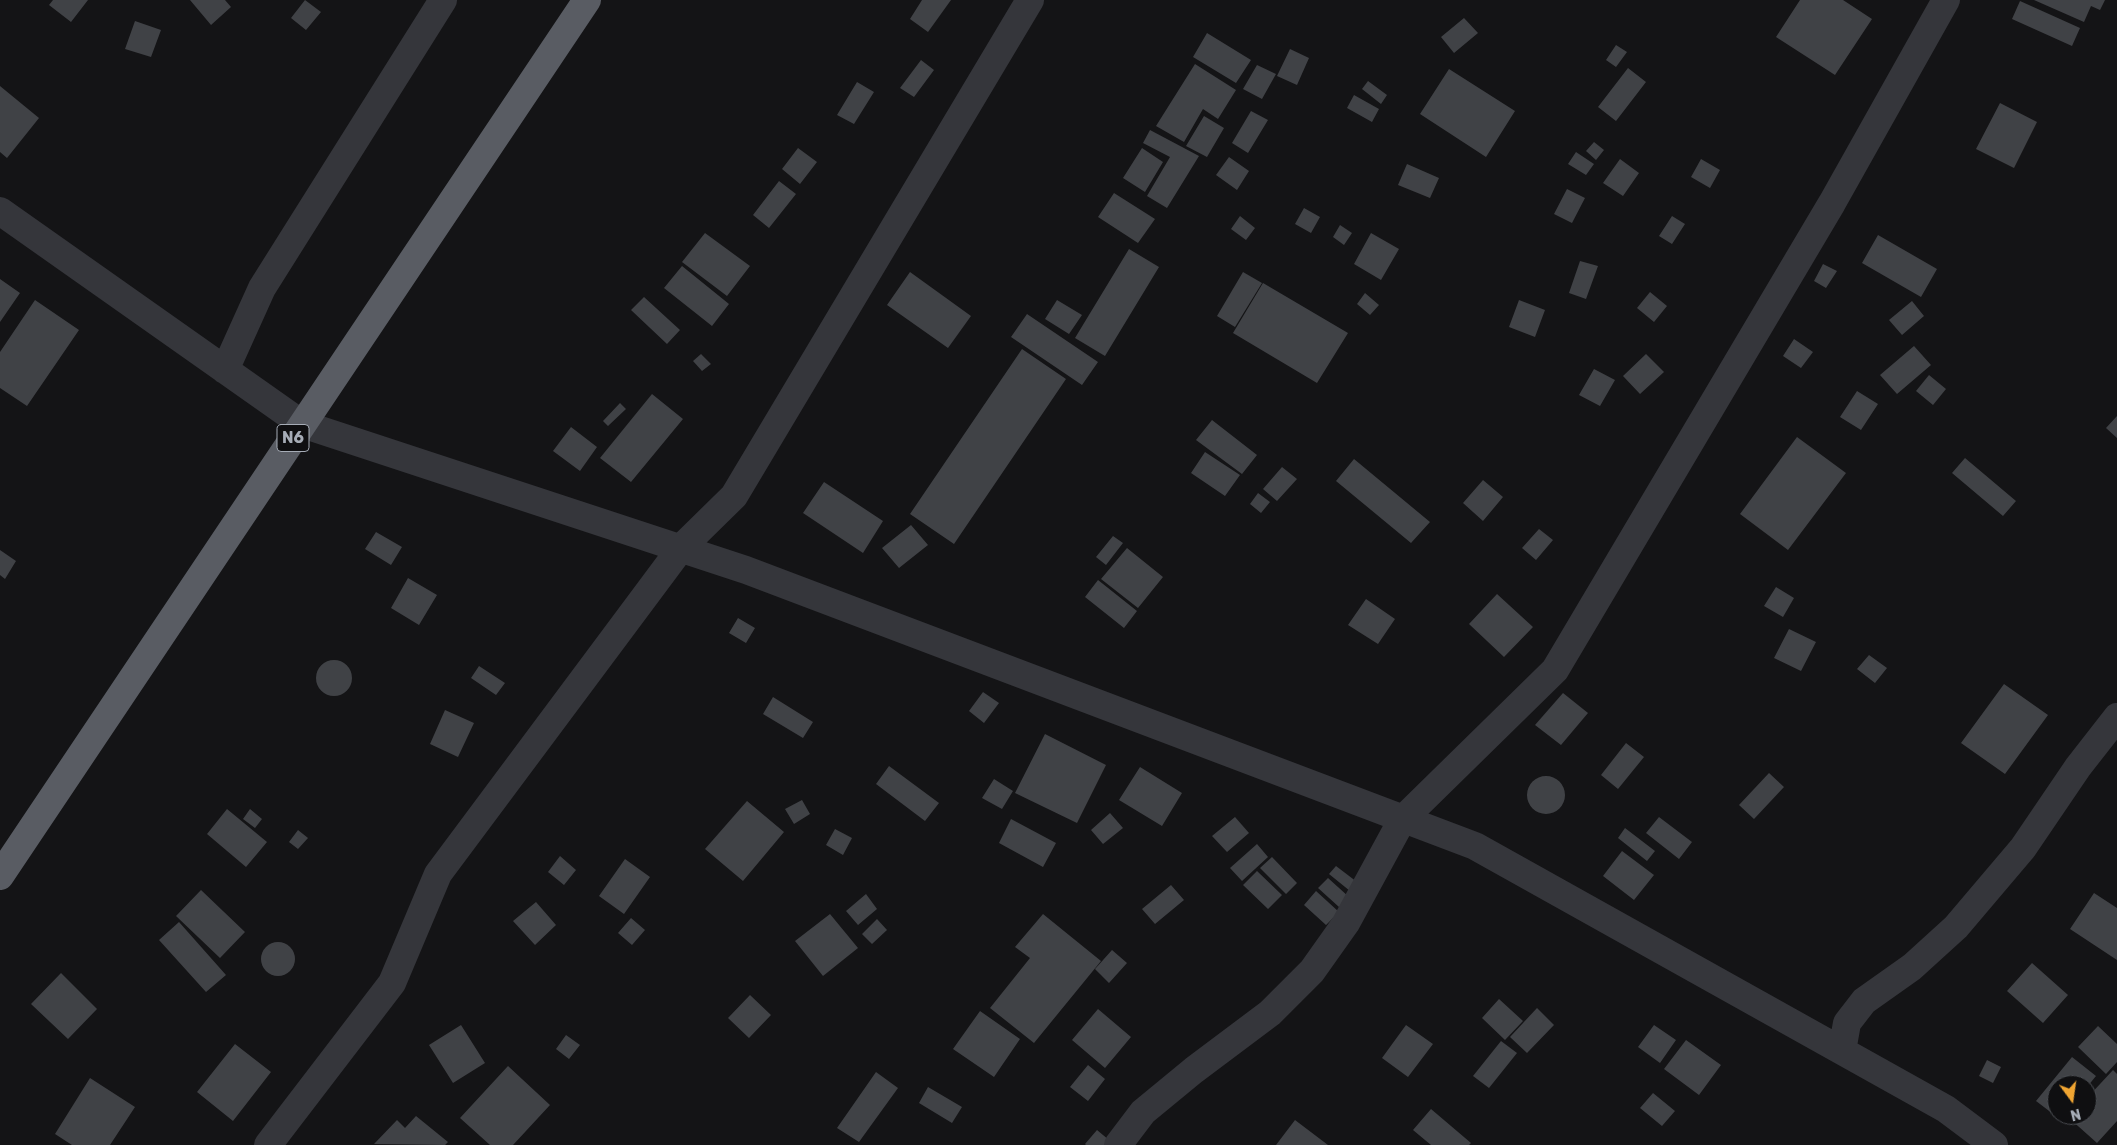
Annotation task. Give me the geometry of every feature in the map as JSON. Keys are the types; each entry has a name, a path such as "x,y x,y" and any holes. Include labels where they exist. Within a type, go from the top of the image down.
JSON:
{"highway":[{"name":"N6","path":"0,876 587,0"}],"street":[{"path":"225,370 262,288 443,0"},
{"path":"1118,1145 1143,1112 1194,1070 1270,1013 1312,971 1346,923 1402,820 1555,670 1832,203 1946,0"},
{"path":"268,1145 392,983 438,874 681,548 734,496 1028,1"},
{"path":"0,211 302,424 746,570 1474,846 1946,1109 1994,1145"},
{"path":"1842,1051 1847,1023 1864,1001 1912,967 1956,927 2023,848 2078,767 2117,717"}],"building":[{"path":"53,0 88,0 71,22 49,5"},
{"path":"190,0 225,0 231,7 211,25"},
{"path":"305,0 321,12 306,30 291,18"},
{"path":"922,0 951,0 928,32 910,19"},
{"path":"1800,0 1843,0 1872,19 1835,75 1776,37"},
{"path":"2034,0 2105,0 2100,10 2091,6 2084,22"},
{"path":"2020,1 2080,28 2072,46 2012,19"},
{"path":"1464,18 1478,33 1454,53 1441,37"},
{"path":"135,21 161,30 151,57 125,49"},
{"path":"1207,33 1251,60 1236,83 1193,57"},
{"path":"1616,45 1627,52 1616,67 1606,60"},
{"path":"1290,49 1309,58 1297,85 1277,76"},
{"path":"921,60 934,70 914,97 900,88"},
{"path":"1195,64 1236,90 1218,119 1203,109 1184,142 1156,126"},
{"path":"1257,65 1276,74 1262,99 1243,89"},
{"path":"1628,68 1646,82 1616,121 1598,107"},
{"path":"1449,69 1515,111 1486,157 1420,114"},
{"path":"1368,81 1387,95 1381,104 1362,89"},
{"path":"857,82 874,92 854,124 837,115"},
{"path":"0,86 39,118 7,158 0,152"},
{"path":"1354,95 1379,109 1372,122 1347,108"},
{"path":"2000,103 2037,122 2014,168 1976,149"},
{"path":"1251,111 1268,120 1248,153 1232,143"},
{"path":"1204,116 1224,128 1207,157 1186,146"},
{"path":"1150,130 1199,156 1167,208 1147,196 1170,157 1143,143"},
{"path":"1594,142 1604,150 1596,160 1586,151"},
{"path":"798,148 817,162 800,184 782,169"},
{"path":"1142,148 1163,162 1145,192 1123,178"},
{"path":"1576,152 1594,164 1586,175 1568,164"},
{"path":"1229,157 1249,171 1237,190 1216,175"},
{"path":"1620,159 1639,173 1623,196 1603,183"},
{"path":"1701,159 1720,170 1710,188 1691,177"},
{"path":"1407,164 1439,178 1430,198 1398,185"},
{"path":"779,181 796,194 769,228 753,215"},
{"path":"1567,189 1585,198 1572,223 1554,214"},
{"path":"1114,193 1155,219 1138,243 1098,217"},
{"path":"1304,208 1320,217 1311,233 1295,224"},
{"path":"1240,216 1255,228 1246,240 1231,229"},
{"path":"1672,216 1685,224 1672,244 1659,236"},
{"path":"1340,225 1352,233 1344,245 1333,237"},
{"path":"705,233 750,266 727,296 682,262"},
{"path":"1371,233 1399,249 1381,280 1354,264"},
{"path":"1878,235 1937,269 1921,297 1862,263"},
{"path":"1129,249 1159,267 1105,356 1075,338"},
{"path":"1580,261 1598,266 1586,299 1569,293"},
{"path":"1823,264 1837,271 1826,288 1814,281"},
{"path":"682,266 729,304 712,326 664,288"},
{"path":"910,272 971,316 948,348 887,305"},
{"path":"1243,272 1262,283 1235,327 1217,316"},
{"path":"0,279 20,293 0,322"},
{"path":"1263,283 1348,333 1317,383 1233,333"},
{"path":"1650,292 1667,306 1654,322 1637,308"},
{"path":"1365,293 1379,305 1370,315 1357,304"},
{"path":"644,297 680,330 667,344 631,310"},
{"path":"35,300 79,330 27,406 0,388 0,352"},
{"path":"1057,300 1082,315 1069,334 1045,319"},
{"path":"1519,300 1545,310 1535,337 1509,327"},
{"path":"1912,301 1924,316 1902,335 1889,320"},
{"path":"1027,314 1098,362 1082,385 1011,337"},
{"path":"1794,339 1813,352 1801,368 1783,356"},
{"path":"1914,346 1931,365 1897,394 1880,375"},
{"path":"1022,349 1066,379 954,544 910,514"},
{"path":"701,354 711,364 702,371 693,361"},
{"path":"1646,354 1664,372 1640,394 1623,376"},
{"path":"1594,369 1615,380 1600,406 1579,395"},
{"path":"1929,375 1946,389 1933,405 1916,391"},
{"path":"1857,391 1878,404 1861,430 1840,417"},
{"path":"652,394 683,419 631,482 600,458"},
{"path":"620,403 626,409 608,426 603,421"},
{"path":"2117,416 2117,438 2106,428"},
{"path":"1212,420 1257,455 1242,474 1196,440"},
{"path":"571,427 597,447 580,471 553,451"},
{"path":"1797,437 1846,473 1788,550 1740,514"},
{"path":"1205,452 1240,475 1225,496 1191,473"},
{"path":"1965,458 2016,501 2003,516 1952,473"},
{"path":"1354,459 1430,522 1411,543 1336,481"},
{"path":"1282,467 1297,479 1277,501 1263,489"},
{"path":"1483,480 1503,497 1483,521 1463,503"},
{"path":"824,482 883,521 863,553 803,513"},
{"path":"1258,493 1270,502 1261,513 1250,504"},
{"path":"911,525 928,545 899,568 882,548"},
{"path":"1539,529 1553,540 1536,560 1522,548"},
{"path":"376,532 402,547 391,565 365,549"},
{"path":"1113,536 1123,543 1106,565 1096,557"},
{"path":"1127,548 1163,577 1138,608 1101,579"},
{"path":"0,550 16,561 5,579 0,575"},
{"path":"408,578 437,595 419,625 391,608"},
{"path":"1098,580 1137,611 1124,628 1085,597"},
{"path":"1776,587 1794,598 1783,617 1764,606"},
{"path":"1497,594 1533,627 1504,657 1469,624"},
{"path":"1366,599 1395,619 1378,644 1348,625"},
{"path":"738,618 755,628 746,643 729,633"},
{"path":"1789,629 1816,642 1801,671 1774,658"},
{"path":"1869,655 1887,668 1875,683 1857,669"},
{"path":"334,660 341,661 347,665 351,671 351,685 347,691 341,695 334,696 327,695 321,691 317,685 316,678 317,671 321,665 327,661"},
{"path":"479,666 505,683 496,695 471,678"},
{"path":"2004,684 2048,715 2005,774 1961,743"},
{"path":"983,692 999,703 984,723 969,711"},
{"path":"1563,693 1588,713 1561,745 1535,725"},
{"path":"773,697 813,722 803,738 763,714"},
{"path":"445,710 474,723 458,757 430,744"},
{"path":"1045,734 1106,765 1077,823 1015,793"},
{"path":"1626,743 1644,757 1618,789 1601,775"},
{"path":"889,766 939,803 925,821 876,784"},
{"path":"1140,767 1182,793 1162,826 1119,800"},
{"path":"1769,773 1784,787 1754,819 1739,805"},
{"path":"1546,776 1560,781 1565,795 1560,809 1546,814 1532,809 1527,795 1532,781"},
{"path":"994,779 1013,791 1002,809 982,798"},
{"path":"802,800 810,814 794,824 785,809"},
{"path":"747,801 784,832 743,881 705,849"},
{"path":"227,809 267,842 246,867 207,834"},
{"path":"250,809 262,819 255,828 243,819"},
{"path":"1110,813 1123,828 1103,844 1091,830"},
{"path":"1235,817 1249,833 1227,852 1212,836"},
{"path":"1659,817 1692,842 1679,859 1646,833"},
{"path":"1011,819 1056,843 1043,867 999,843"},
{"path":"1625,828 1655,851 1647,861 1618,838"},
{"path":"835,829 852,838 843,855 826,845"},
{"path":"298,830 308,838 298,849 289,842"},
{"path":"1257,844 1268,857 1242,881 1230,868"},
{"path":"1622,851 1654,875 1634,900 1603,876"},
{"path":"560,856 576,870 564,885 548,872"},
{"path":"1272,857 1297,883 1286,894 1260,868"},
{"path":"625,859 650,877 624,914 599,896"},
{"path":"1336,866 1357,882 1350,891 1329,874"},
{"path":"1257,871 1282,895 1268,909 1243,885"},
{"path":"1328,878 1349,897 1339,907 1318,888"},
{"path":"1171,885 1184,900 1155,924 1142,909"},
{"path":"201,890 245,932 220,958 176,916"},
{"path":"1316,891 1339,912 1326,925 1304,905"},
{"path":"2094,893 2117,908 2117,960 2070,929"},
{"path":"866,894 877,909 858,925 846,911"},
{"path":"536,902 556,925 535,945 513,921"},
{"path":"830,914 858,948 823,976 795,941"},
{"path":"1043,914 1101,961 1034,1043 990,1008 1030,958 1015,947"},
{"path":"631,918 645,930 632,945 618,933"},
{"path":"877,919 887,930 872,944 862,934"},
{"path":"179,922 226,975 206,992 159,940"},
{"path":"278,942 290,947 295,959 290,971 278,976 266,971 261,959 266,947"},
{"path":"1112,950 1127,963 1109,983 1095,969"},
{"path":"2032,963 2068,995 2043,1023 2007,991"},
{"path":"61,973 97,1009 68,1039 31,1004"},
{"path":"750,995 771,1015 749,1038 728,1018"},
{"path":"1499,999 1523,1021 1505,1040 1482,1018"},
{"path":"1537,1008 1554,1025 1527,1053 1510,1037"},
{"path":"1098,1009 1131,1037 1105,1068 1072,1040"},
{"path":"980,1011 1020,1039 994,1077 953,1049"},
{"path":"461,1025 485,1063 453,1083 429,1045"},
{"path":"1406,1025 1433,1044 1408,1077 1382,1058"},
{"path":"1654,1025 1676,1040 1660,1063 1638,1047"},
{"path":"2098,1026 2117,1044 2117,1062 2106,1074 2078,1047"},
{"path":"566,1035 580,1045 569,1059 556,1049"},
{"path":"1686,1040 1721,1065 1699,1095 1664,1069"},
{"path":"1501,1041 1517,1053 1489,1088 1473,1076"},
{"path":"235,1044 271,1072 233,1121 197,1092"},
{"path":"2072,1057 2095,1075 2057,1075"},
{"path":"1987,1060 2001,1067 1993,1083 1979,1076"},
{"path":"1088,1065 1105,1079 1088,1101 1070,1087"},
{"path":"508,1066 550,1105 513,1145 490,1145 460,1118"},
{"path":"2113,1070 2117,1074 2117,1121 2097,1143 2077,1125 2097,1125 2097,1087"},
{"path":"876,1072 898,1088 859,1142 837,1128"},
{"path":"90,1078 135,1107 110,1145 72,1145 55,1134"},
{"path":"928,1087 962,1107 952,1123 919,1103"},
{"path":"2047,1088 2047,1109 2036,1101"},
{"path":"1653,1093 1675,1111 1662,1126 1640,1108"},
{"path":"1431,1109 1471,1143 1469,1145 1431,1145 1413,1130"},
{"path":"416,1116 448,1142 445,1145 374,1144 397,1120 405,1128"},
{"path":"1295,1120 1328,1145 1276,1145"},
{"path":"1097,1130 1109,1140 1105,1145 1086,1145 1085,1144"}]}
